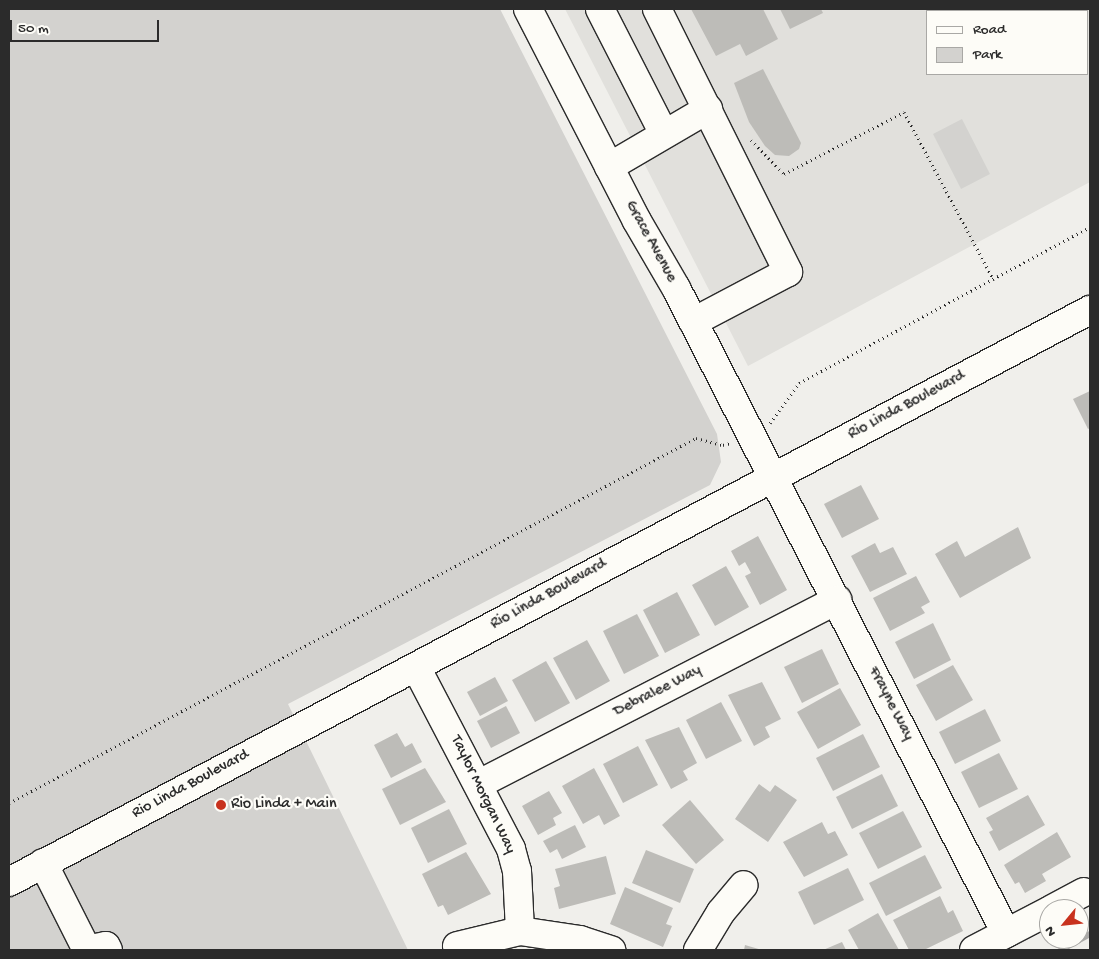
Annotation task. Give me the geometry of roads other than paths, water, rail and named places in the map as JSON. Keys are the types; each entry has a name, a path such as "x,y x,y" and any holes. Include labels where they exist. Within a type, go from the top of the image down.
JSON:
{"street":[{"name":"Grace Avenue","path":"528,9 772,476"},
{"path":"600,9 664,134"},
{"path":"657,9 788,272 693,322"},
{"path":"609,167 708,109"},
{"name":"Rio Linda Boulevard","path":"9,882 772,476 1090,310"},
{"name":"Frayne Way","path":"772,476 1006,933"},
{"name":"Debralee Way","path":"479,784 837,600"},
{"name":"Taylor Morgan Way","path":"416,667 479,784 511,849 517,871 520,931"},
{"path":"43,863 87,950 106,946 108,950"},
{"path":"698,950 721,912 744,885"},
{"path":"1071,899 1084,892"},
{"path":"974,950 1039,916"},
{"path":"457,946 520,931 580,940 611,950"}],"waterway":[{"path":"1061,950 1090,934"}],"place":[{"name":"Rio Linda + Main","path":"221,805"}]}
